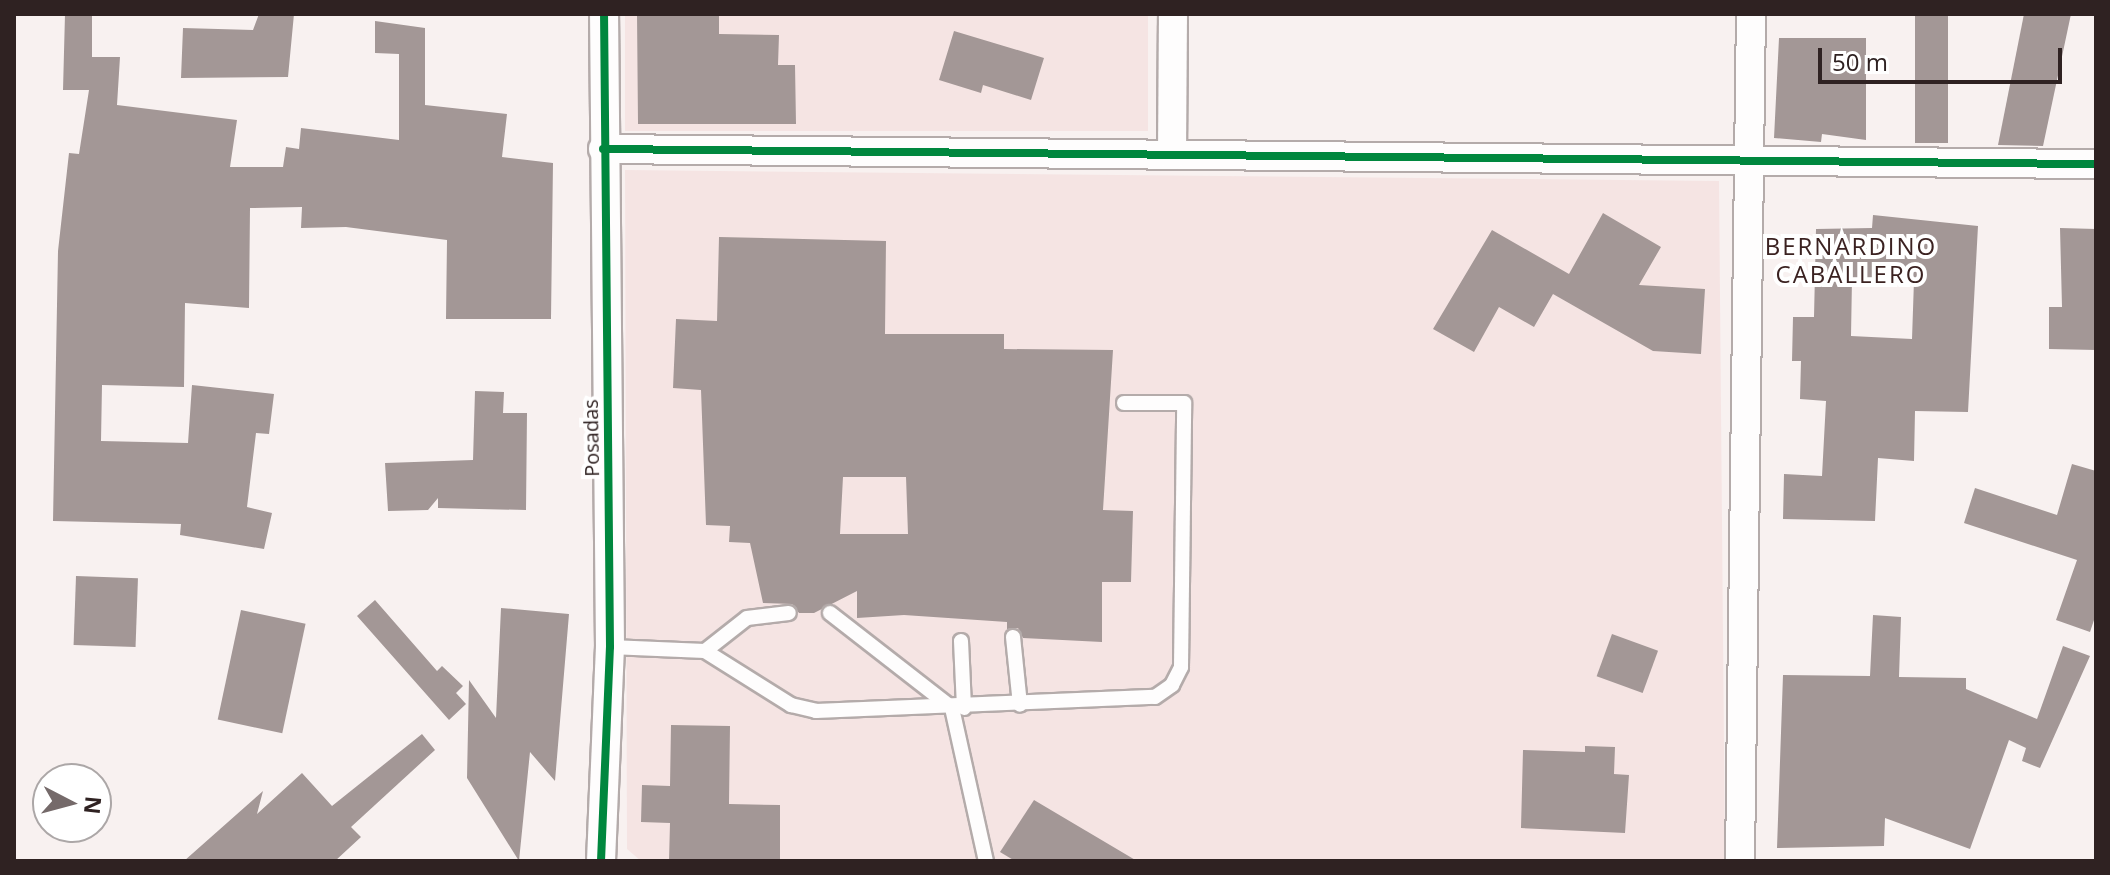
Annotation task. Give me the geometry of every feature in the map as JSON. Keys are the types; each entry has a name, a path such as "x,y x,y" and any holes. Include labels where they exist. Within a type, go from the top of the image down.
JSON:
{"street":[{"name":"Posadas","path":"601,861 610,647 604,14"},
{"path":"1172,155 1173,14"},
{"path":"1740,861 1752,161 1751,14"},
{"path":"603,149 2096,164"}],"lane":[{"path":"610,647 705,651 791,705 816,711 958,708 1155,697 1172,685 1181,667 1184,403 1124,403"},
{"path":"705,651 747,618 789,613"},
{"path":"830,613 958,708"},
{"path":"1013,637 1020,705"},
{"path":"961,641 958,708 986,861"}],"shaded area":[{"path":"625,14 1148,14 1148,131 625,131"},
{"path":"625,170 1719,181 1725,861 641,861 627,849"}],"building":[{"path":"65,14 92,14 92,57 120,57 117,105 237,120 230,167 283,167 286,147 299,149 301,128 399,140 399,54 375,53 375,21 425,28 425,105 507,114 502,157 553,163 551,319 446,319 447,240 346,227 301,228 302,207 250,208 249,308 185,303 184,387 102,385 101,441 188,443 192,385 274,394 269,434 256,433 247,507 272,513 264,549 180,535 181,524 53,521 58,251 69,153 79,154 89,90 63,90"},
{"path":"259,14 294,14 288,77 181,78 183,28 253,30"},
{"path":"637,14 719,14 719,34 779,35 778,65 795,65 796,124 638,124"},
{"path":"1915,14 1948,14 1948,143 1915,143"},
{"path":"2024,14 2071,14 2043,146 1998,145"},
{"path":"954,31 1044,58 1031,100 983,85 981,93 939,80"},
{"path":"1779,38 1866,38 1866,140 1822,134 1821,142 1774,138"},
{"path":"1603,213 1661,247 1639,285 1705,289 1701,354 1653,351 1553,294 1534,327 1499,307 1474,352 1433,329 1492,230 1569,274"},
{"path":"1873,215 1978,226 1968,412 1915,411 1914,461 1878,458 1875,521 1783,519 1784,474 1822,476 1826,401 1800,399 1801,361 1792,361 1793,317 1814,317 1816,229 1872,228","holes":["1852,279 1914,280 1912,339 1851,336"]},
{"path":"2060,228 2096,229 2096,350 2049,349 2049,307 2062,307"},
{"path":"719,237 886,241 885,334 1004,334 1004,349 1113,350 1103,510 1133,511 1131,582 1102,582 1102,642 1023,638 1018,628 1007,629 1007,622 904,615 857,618 857,591 814,613 799,613 792,604 763,603 750,543 729,542 730,526 706,525 701,390 673,388 676,319 717,321","holes":["843,477 906,477 908,534 840,534"]},
{"path":"475,391 504,392 503,413 527,413 526,510 438,508 438,498 428,510 388,511 385,463 473,460"},
{"path":"2072,464 2096,471 2096,614 2090,632 2056,620 2077,560 1964,523 1975,488 2057,515"},
{"path":"76,576 138,578 136,647 74,645"},
{"path":"375,600 437,671 442,666 463,686 456,693 466,704 449,720 357,616"},
{"path":"501,608 569,614 555,781 530,752 519,861 467,778 469,680 496,718"},
{"path":"241,610 306,624 282,733 218,720"},
{"path":"1873,615 1901,617 1899,677 1966,678 1966,689 2037,719 2063,646 2090,656 2040,768 2022,761 2026,748 2009,740 1970,849 1885,818 1884,846 1777,848 1783,675 1870,676"},
{"path":"1612,634 1658,651 1643,693 1597,676"},
{"path":"671,725 730,726 729,804 780,805 780,861 669,861 670,823 641,822 642,785 670,786"},
{"path":"422,734 435,750 351,827 361,837 335,861 184,861 263,791 257,814 302,773 332,806"},
{"path":"1585,746 1615,747 1614,774 1629,775 1625,833 1521,828 1523,750 1585,752"},
{"path":"1034,800 1137,861 1015,861 1000,852"}],"cycle path":[{"path":"601,861 610,647 604,14"},
{"path":"603,149 2096,164"}],"district":[{"name":"BERNARDINO CABALLERO","path":"1851,260"}]}
